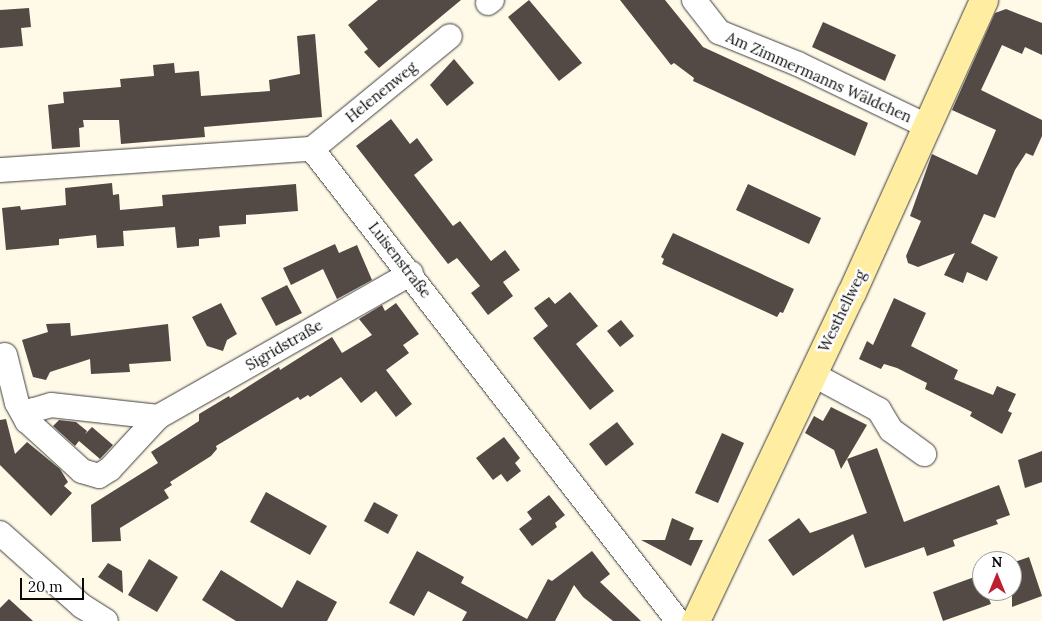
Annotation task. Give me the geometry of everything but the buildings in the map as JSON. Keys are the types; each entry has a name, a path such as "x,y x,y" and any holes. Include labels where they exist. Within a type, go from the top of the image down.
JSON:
{"street":[{"name":"Am Zimmermanns Wäldchen","path":"694,0 720,32 798,64 927,126"},
{"name":"Westhellweg","path":"696,621 812,374 852,294 984,0"},
{"name":"Helenenweg","path":"312,148 450,36"},
{"path":"0,170 312,148"},
{"name":"Luisenstraße","path":"312,148 411,273 678,621"},
{"name":"Sigridstraße","path":"5,354 17,403 27,421 82,471 98,476 110,469 158,417 411,273"},
{"path":"812,374 879,410 891,430 924,454"},
{"path":"27,421 34,410 51,405 158,417"},
{"path":"0,533 78,614 106,621"}]}
